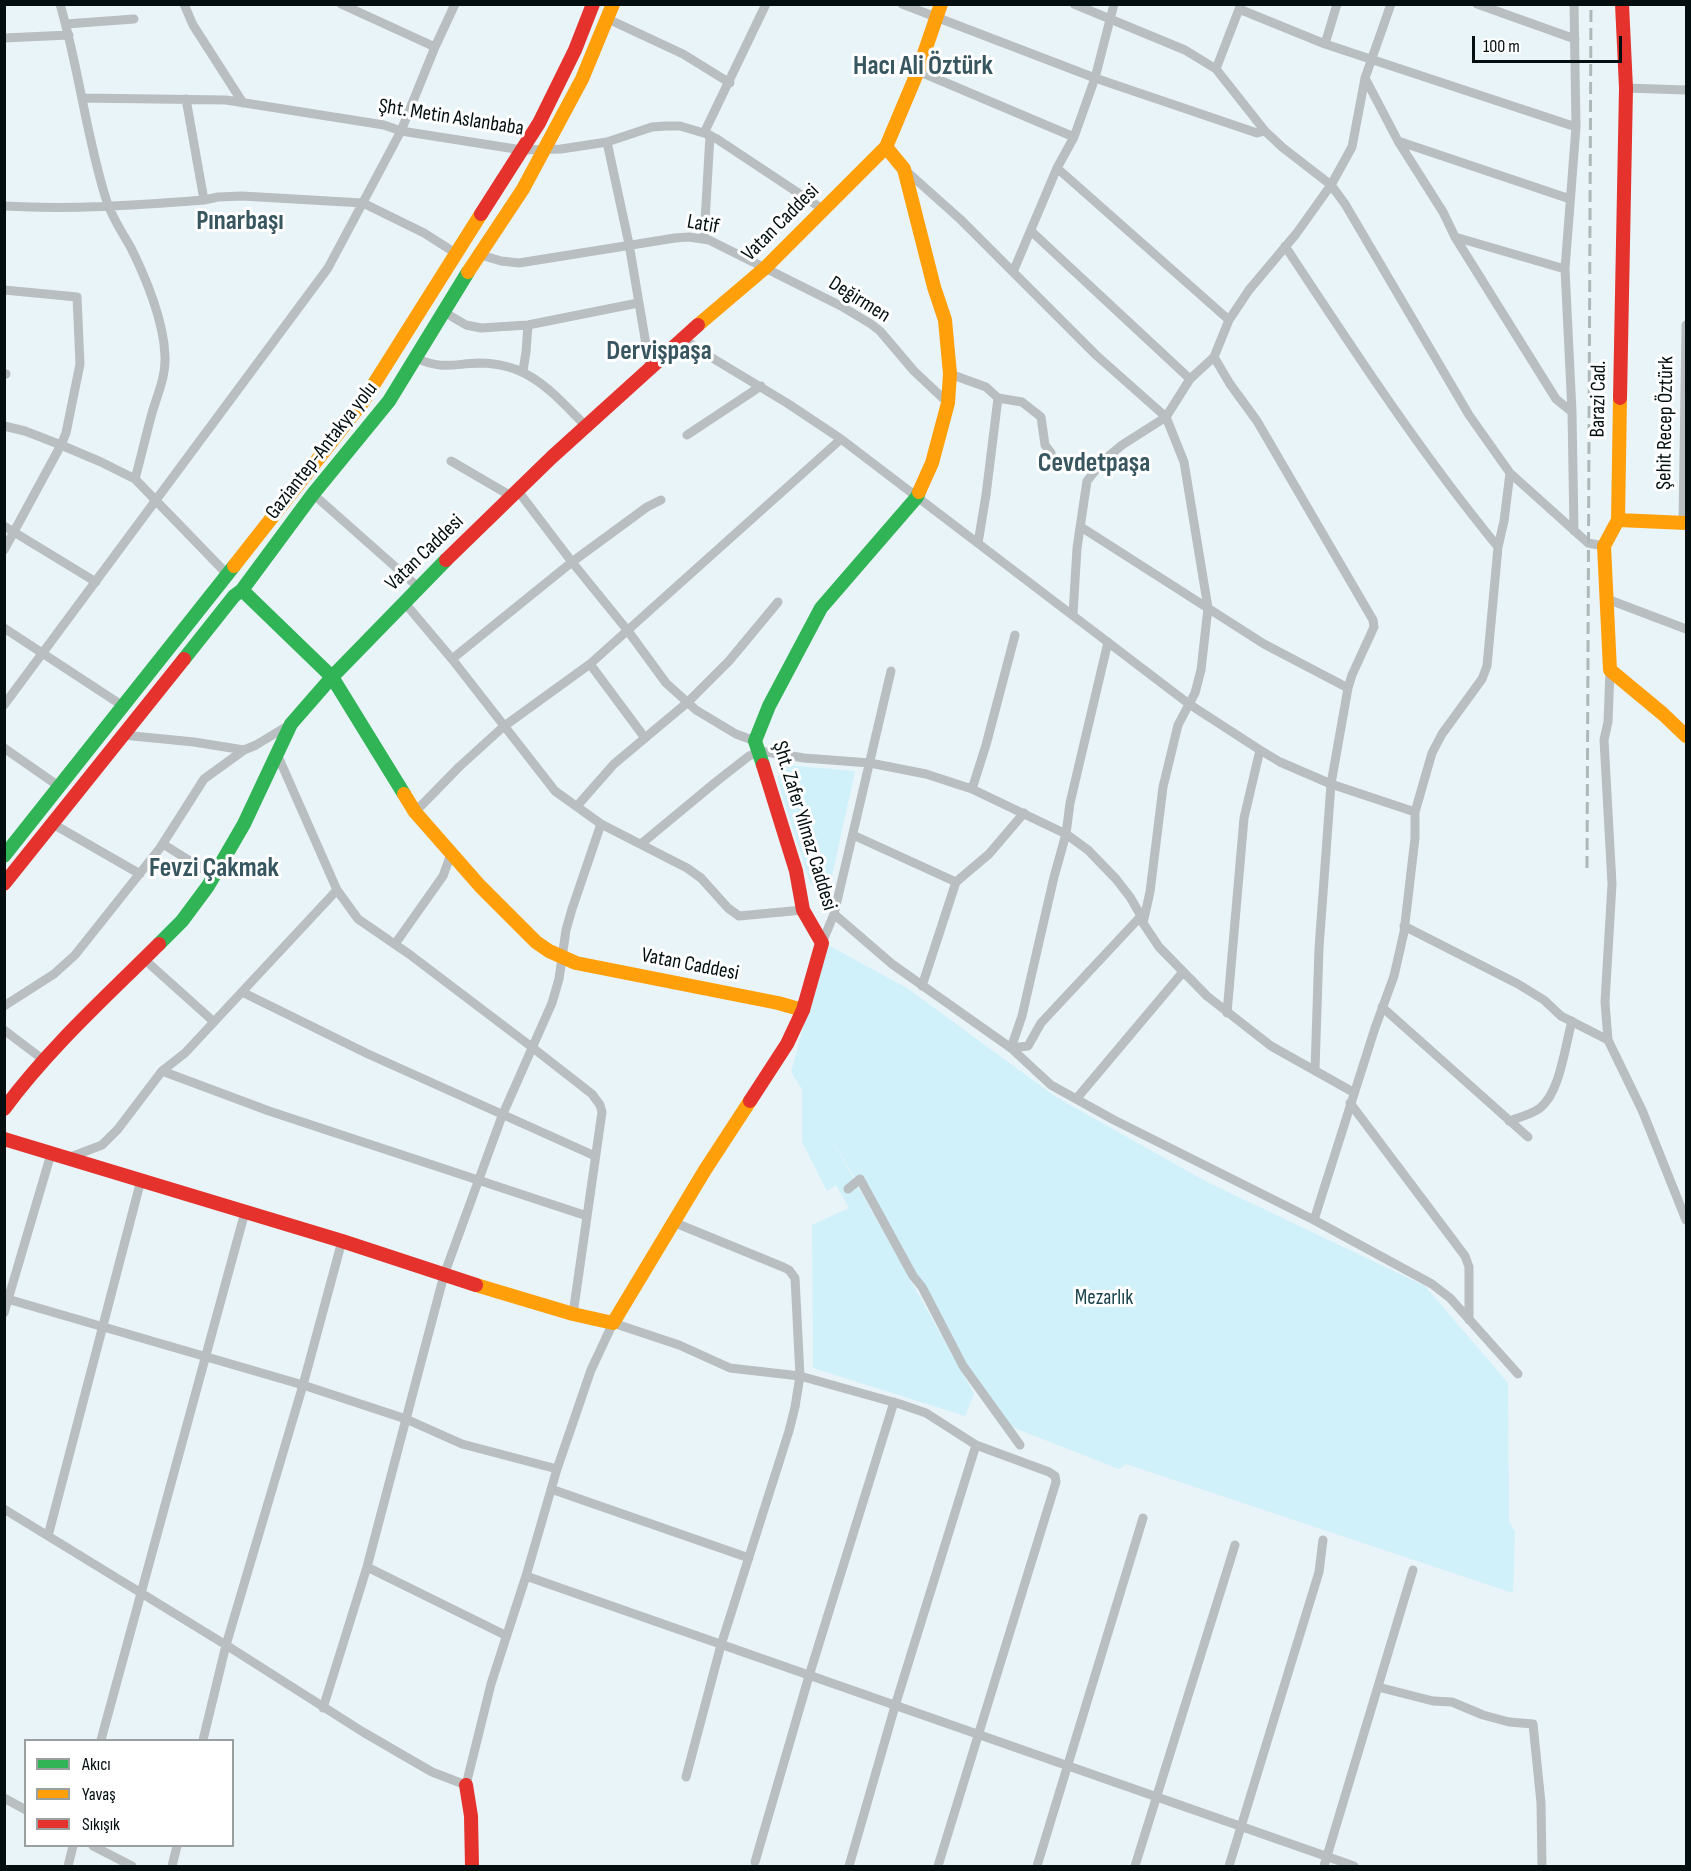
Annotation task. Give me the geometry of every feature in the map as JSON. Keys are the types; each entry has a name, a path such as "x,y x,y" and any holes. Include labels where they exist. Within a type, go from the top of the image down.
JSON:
{"street":[{"path":"60,4 83,98 92,149 109,208 135,255 152,299 164,344 162,386 135,479"},
{"path":"340,4 435,47"},
{"path":"4,705 328,268 400,131 455,4"},
{"name":"Gaziantep-Antakya yolu","path":"4,856 362,403 539,123 564,75 593,4"},
{"name":"Gaziantep-Antakya yolu","path":"4,884 234,597 242,590 313,494 389,401 523,189 582,79 613,4"},
{"path":"704,239 707,134 766,4"},
{"path":"902,4 938,10 1095,78 1257,133 1265,131"},
{"path":"1074,4 1185,50 1216,69 1265,131 1331,185 1345,204 1469,415 1510,473 1588,543 1604,546 1610,670 1608,722 1604,740 1612,884 1605,1002 1608,1040 1642,1110 1686,1220"},
{"path":"1013,272 1057,168 1074,137 1095,78 1114,4"},
{"path":"1325,44 1337,4"},
{"path":"1073,614 1087,481 1094,470 1122,445 1166,417 1190,378 1214,357 1229,320 1249,290 1296,234 1331,185 1352,147 1365,78 1391,4"},
{"path":"1477,4 1575,39"},
{"path":"1574,4 1576,127 1565,269 1572,412 1574,531"},
{"path":"1617,4 1622,23"},
{"path":"1622,4 1622,23"},
{"path":"1622,23 1627,4"},
{"path":"188,6 194,26 243,103"},
{"path":"1216,69 1240,7 1325,44 1576,127"},
{"name":"Vatan Caddesi","path":"803,1010 590,966 561,958 536,942 451,854 415,812 332,677 417,587 552,457 683,338 765,268 886,147 918,70 938,10"},
{"path":"66,24 134,18"},
{"path":"608,19 683,54 730,83"},
{"name":"Barazi Cad.","path":"1604,546 1618,520 1626,88 1622,23"},
{"path":"4,38 69,35"},
{"path":"918,70 1074,137"},
{"path":"1365,78 1398,141 1443,212 1455,237 1556,399 1572,412"},
{"path":"1626,88 1686,90"},
{"name":"Şht. Metin Aslanbaba","path":"83,98 226,100 522,150 561,149 607,142 652,127 680,126 707,134 824,210"},
{"path":"186,99 204,200"},
{"path":"1398,141 1570,199"},
{"path":"607,142 629,244 650,368"},
{"path":"886,147 904,169 960,219 1096,355 1166,417 1184,462 1208,608 1201,670 1195,693 1178,725 1163,787 1150,892 1142,920 1041,1023 1028,1046 1011,1048"},
{"path":"1057,168 1229,320"},
{"name":"Şht. Zafer Yılmaz Caddesi","path":"822,943 804,910 796,871 757,746 769,706 821,608 917,497 932,463 948,403 950,374 945,320 934,288 904,169"},
{"path":"4,206 45,209 109,208 242,196 363,203 424,233 457,254"},
{"path":"1030,231 1190,378"},
{"path":"1455,237 1565,269"},
{"name":"Latif","path":"481,255 519,263 675,238 704,239 765,268"},
{"path":"1285,246 1370,375 1462,504 1498,547"},
{"name":"Değirmen","path":"765,268 841,306 871,324 914,371 948,403"},
{"path":"4,290 77,297 80,364 62,445 4,550"},
{"path":"444,312 466,325 477,328 528,325 638,303"},
{"path":"522,371 528,325"},
{"name":"Şehit Recep Öztürk","path":"1685,523 1686,325"},
{"path":"683,338 841,439 1189,704 1260,750 1330,784 1416,812"},
{"path":"1214,357 1257,421 1373,620 1373,633 1348,688 1330,784 1319,948 1315,1070"},
{"path":"416,358 440,366 484,363 522,371 538,379 587,427"},
{"path":"950,374 986,387 998,398 1022,402 1041,417 1045,446 1051,453"},
{"path":"687,435 761,387"},
{"path":"978,543 998,398"},
{"path":"4,426 62,445 135,479 227,574"},
{"path":"415,812 503,727 590,664 841,439"},
{"path":"451,461 515,494 628,631 666,683 696,710 757,746 804,758 870,764 926,774 972,789 1066,834 1088,849 1116,879 1159,947 1227,1013 1271,1046 1353,1092"},
{"path":"1314,1220 1353,1092 1394,976 1404,926 1416,812 1436,743 1482,679 1487,666 1498,547 1510,473"},
{"path":"313,494 417,587"},
{"path":"452,659 572,562 661,500"},
{"path":"1618,520 1685,523"},
{"path":"4,526 96,582"},
{"path":"1081,527 1263,644 1348,688"},
{"path":"4,1109 21,1086 81,1022 182,921 214,876 244,824 291,724 332,677 242,590"},
{"path":"1607,599 1686,629"},
{"path":"404,602 452,659 555,791 601,824 687,867 739,916 804,910"},
{"path":"577,806 614,764 688,702 729,660 778,602"},
{"path":"4,628 123,706"},
{"path":"972,789 1016,635"},
{"path":"1011,1048 1022,1016 1066,834 1070,803 1108,642"},
{"path":"590,664 645,738"},
{"path":"1610,670 1686,736"},
{"path":"472,1866 471,1809 466,1785 505,1635 591,1370 612,1323 705,1170 787,1044 803,1010 822,943 834,914 891,671"},
{"path":"4,1006 54,974 75,955 163,844 204,779 244,750 291,724"},
{"path":"123,735 244,750"},
{"path":"641,844 749,756 757,746"},
{"path":"4,748 60,786"},
{"path":"1227,1013 1245,818 1260,750"},
{"path":"277,754 337,890 358,918 534,1048 592,1094 600,1105 602,1112 573,1314"},
{"path":"921,986 956,882 989,854 1024,813"},
{"path":"53,824 140,874"},
{"path":"323,1708 367,1567 444,1275 502,1116 552,1003 559,979 561,958 572,909 601,824"},
{"path":"853,835 956,882"},
{"path":"163,844 214,876"},
{"path":"396,944 443,876 451,854"},
{"path":"68,1158 102,1145 118,1129 162,1071 184,1053 337,890"},
{"path":"834,914 921,986 1011,1048 1051,1085 1124,1125 1314,1220 1432,1284 1450,1298 1518,1374"},
{"path":"1404,926 1518,984 1544,1000 1561,1016 1608,1040"},
{"path":"145,960 213,1022"},
{"path":"1077,1098 1183,972"},
{"path":"242,992 368,1054 595,1156"},
{"path":"1382,1007 1528,1137"},
{"path":"1509,1120 1533,1112 1550,1097 1556,1084 1572,1021"},
{"path":"4,1030 45,1061"},
{"path":"162,1071 269,1111 587,1216"},
{"path":"1350,1103 1465,1256 1468,1267 1469,1320"},
{"path":"4,1139 342,1241 444,1275 573,1314 612,1323 679,1345 730,1368 800,1376 894,1402 926,1413 976,1445 1049,1472 1054,1476 1056,1482 938,1866"},
{"path":"4,1313 51,1154"},
{"path":"848,1189 860,1179 913,1276 922,1287 963,1366 1020,1445"},
{"path":"48,1536 141,1180"},
{"path":"101,1739 245,1212"},
{"path":"674,1222 783,1267 792,1274 795,1278 800,1376 789,1431 721,1645 686,1777"},
{"path":"203,1739 226,1645 303,1385 342,1241"},
{"path":"7,1299 303,1385 406,1419 462,1444 557,1469"},
{"path":"755,1862 809,1676 894,1402"},
{"path":"849,1866 895,1706 976,1445"},
{"path":"551,1489 749,1558"},
{"path":"4,1509 226,1645 323,1708 432,1772 466,1785"},
{"path":"1037,1866 1143,1518"},
{"path":"1229,1866 1319,1572 1323,1540"},
{"path":"1135,1866 1235,1545"},
{"path":"367,1567 505,1635"},
{"path":"1324,1866 1413,1570"},
{"path":"526,1576 1354,1866"},
{"path":"1378,1688 1433,1701 1452,1702 1483,1715 1509,1722 1533,1724 1541,1803 1542,1866"},
{"path":"4,1798 24,1809"},
{"path":"68,1866 73,1847"},
{"path":"97,1847 132,1866"},
{"path":"172,1866 177,1847"}],"green space":[{"path":"786,765 855,771 829,890 824,893 810,883 779,785 778,777"},
{"name":"Mezarlık","path":"826,944 907,988 1056,1097 1207,1182 1425,1286 1508,1383 1509,1522 1515,1531 1513,1593 1126,1464 1119,1469 999,1422 828,1133 974,1394 965,1416 813,1368 812,1225 849,1208 836,1185 827,1191 802,1142 802,1089 791,1072"}],"railway":[{"path":"1587,868 1591,4"}],"traffic: fast":[{"path":"184,659 234,596 242,590 313,494 389,401 468,272"},
{"path":"763,765 755,741 769,706 821,608 919,492"},
{"path":"404,794 332,677 446,560"},
{"path":"4,856 234,566"},
{"path":"159,944 182,921 208,886 244,824 291,724 332,677 242,590"}],"traffic: slow":[{"path":"468,272 523,189 582,79 613,4"},
{"path":"698,325 765,268 886,147 918,71 941,4"},
{"path":"886,147 904,169 934,287 945,320 950,374 948,403 932,463 919,492"},
{"path":"234,566 362,403 481,214"},
{"path":"1620,398 1618,520 1604,546 1610,670 1686,736"},
{"path":"1618,520 1686,523"},
{"path":"404,794 415,812 480,886 536,942 549,951 576,963 803,1010"},
{"path":"476,1285 573,1314 613,1323 705,1170 750,1101"}],"traffic: jam":[{"path":"481,214 539,123 575,50 593,4"},
{"path":"1620,398 1626,88 1622,4"},
{"path":"446,560 552,457 698,325"},
{"path":"4,884 184,659"},
{"path":"750,1101 787,1044 803,1010 822,943 803,910 796,871 763,765"},
{"path":"4,1109 59,1044 159,944"},
{"path":"4,1139 342,1241 476,1285"},
{"path":"466,1785 471,1816 472,1866"}],"district":[{"name":"Hacı Ali Öztürk","path":"923,67"},
{"name":"Pınarbaşı","path":"240,222"},
{"name":"Dervişpaşa","path":"659,352"},
{"name":"Cevdetpaşa","path":"1094,464"},
{"name":"Fevzi Çakmak","path":"214,869"}]}
